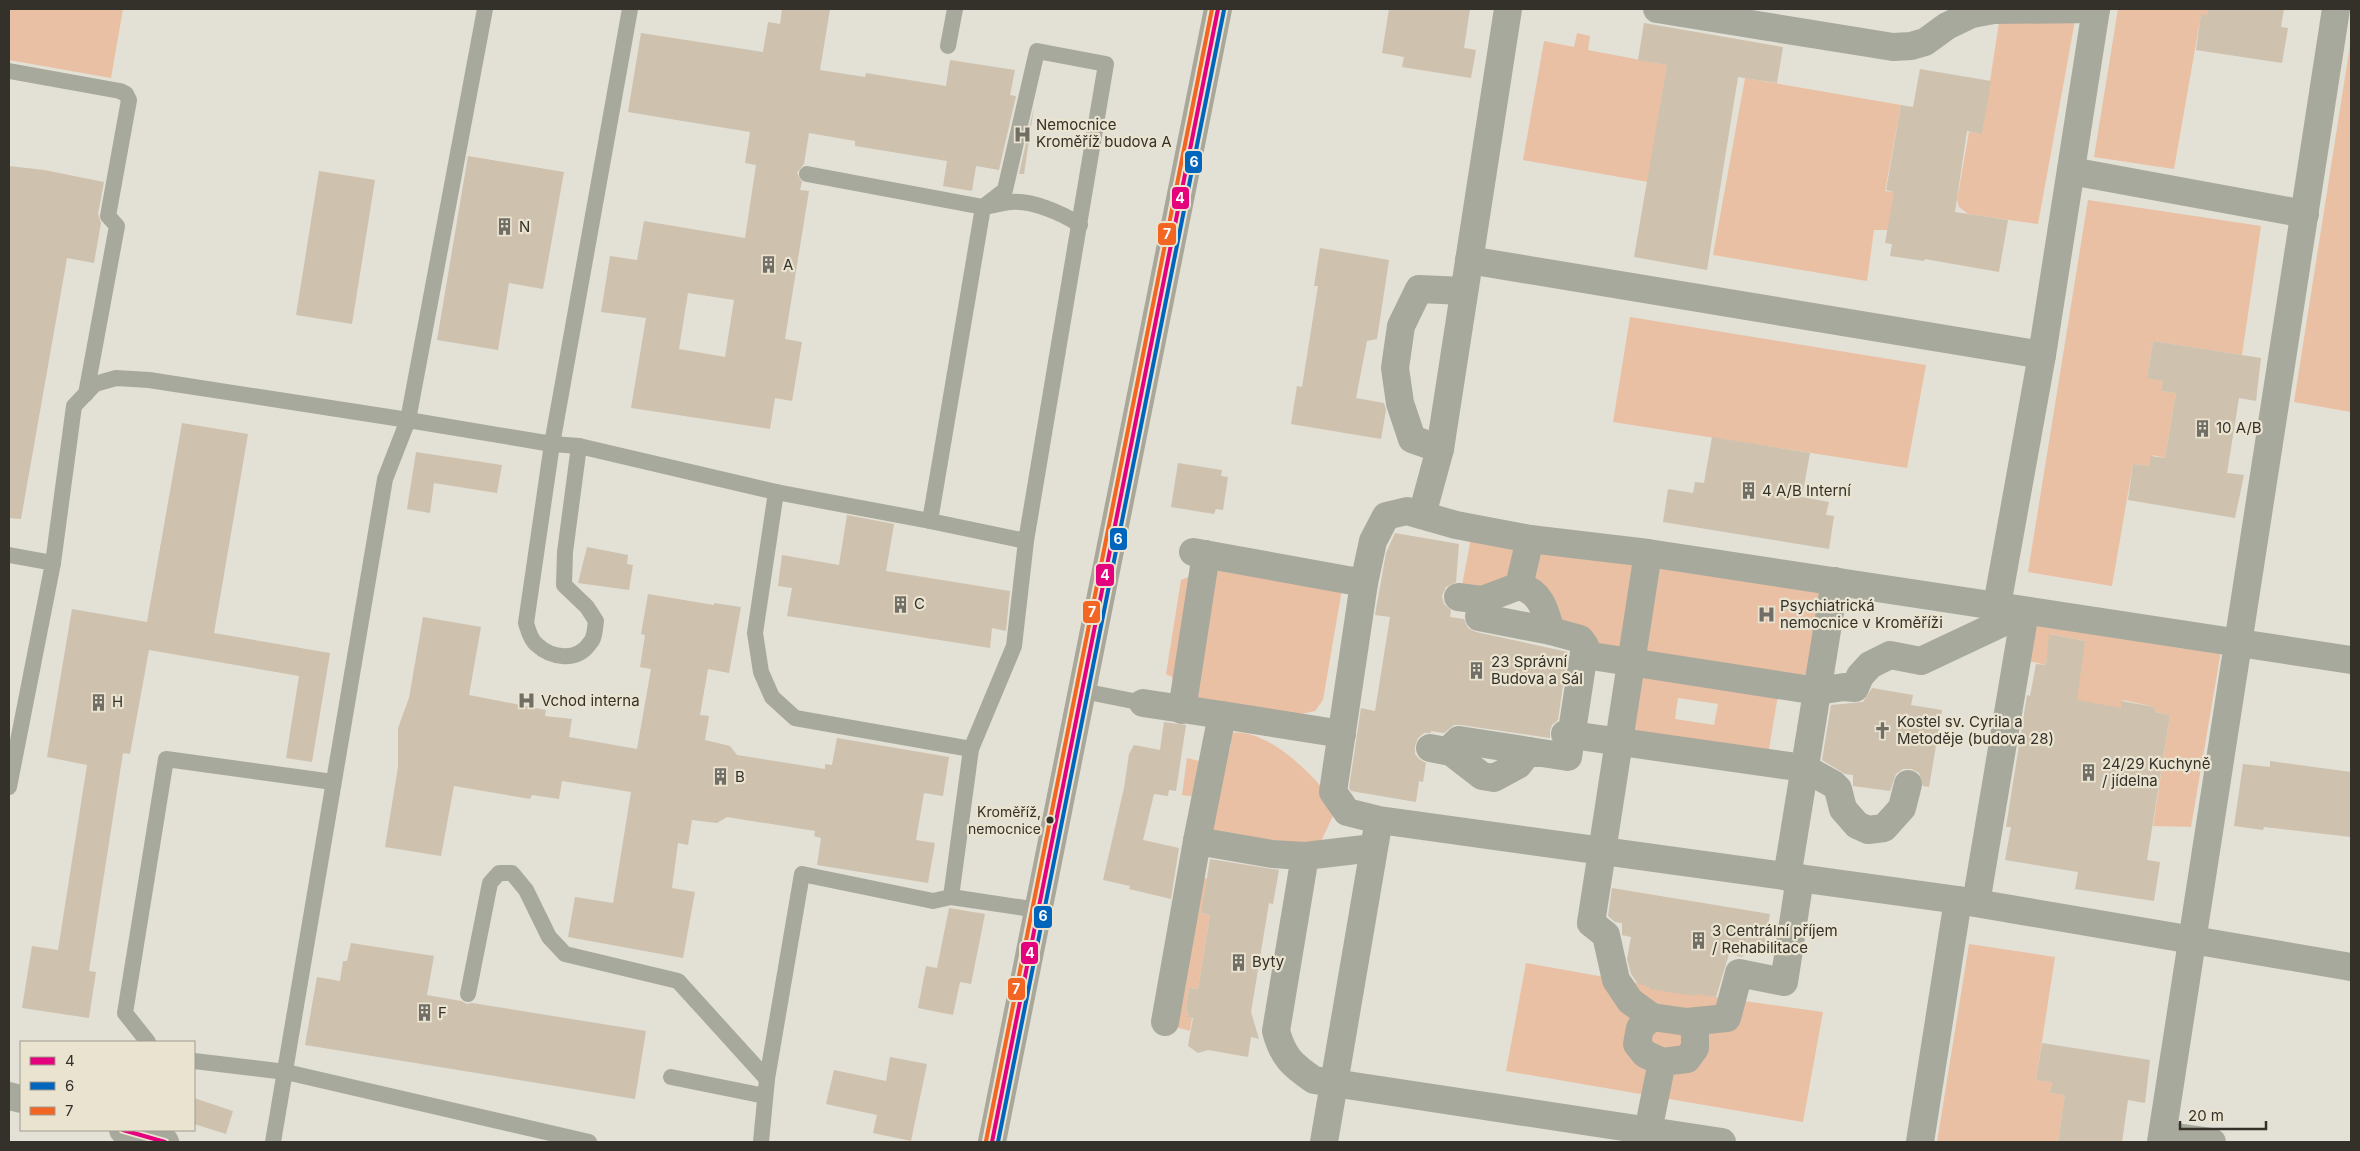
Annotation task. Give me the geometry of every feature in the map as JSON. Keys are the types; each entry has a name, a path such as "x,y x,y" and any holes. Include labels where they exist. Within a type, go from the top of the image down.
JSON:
{"street":[{"path":"992,1142 1218,9"},
{"path":"1422,515 1440,449 1508,9"},
{"path":"1657,9 1894,47 1911,46 1926,42 1947,26 1964,18 1994,10 2096,9 2042,355 1997,605"},
{"path":"2212,1142 2162,1138 2336,9"},
{"path":"2071,171 2305,214"},
{"path":"1469,260 2042,355"},
{"path":"1440,449 1412,439 1400,402 1395,368 1401,326 1419,289 1464,291"},
{"path":"2025,612 1997,605 1648,553 1530,539 1456,524 1407,510 1386,516 1373,541 1364,583 1333,792 1347,812 1379,820 1967,902 2351,967"},
{"path":"1518,586 1530,539"},
{"path":"1182,710 1199,553 1364,583"},
{"path":"1648,553 1591,923 1606,935 1616,980 1630,1001 1652,1017 1687,1022 1728,1018 1738,973 1784,982 1804,768 1835,581"},
{"path":"1441,750 1482,776 1494,778 1518,765 1529,751 1568,757 1568,735 1585,655 1585,646 1580,640 1551,631 1479,617 1470,598 1518,586 1529,589 1537,596 1545,609 1551,631"},
{"path":"1585,655 1817,691 1844,687 1855,688 1860,676 1870,665 1890,655 1921,661 2025,612 2035,611 2351,660"},
{"path":"1920,1142 2025,612"},
{"path":"1143,703 1342,734"},
{"path":"1165,1022 1197,841 1222,715"},
{"path":"1568,735 1804,768 1833,784 1838,789 1843,809 1858,825 1868,830 1884,828 1902,808 1908,784"},
{"path":"1324,1142 1379,820"},
{"path":"1197,841 1272,854 1305,856 1373,848"},
{"path":"1305,856 1276,1031 1281,1049 1294,1066 1314,1080 1722,1142"},
{"path":"1652,1017 1640,1028 1637,1044 1645,1054 1662,1062 1687,1059 1694,1048 1695,1030 1687,1022"},
{"path":"1648,1131 1662,1062"},
{"path":"126,1131 165,1142"}],"lane":[{"path":"273,1141 385,479 408,420 485,9"},
{"path":"579,446 565,552 564,585 587,607 596,620 592,642 580,654 565,657 552,654 536,644 526,622 552,444 630,9"},
{"path":"948,46 955,9"},
{"path":"930,521 983,208 1005,190 1037,51 1106,64 1026,541 1014,646 971,749 951,897"},
{"path":"9,71 120,90 126,94 129,100 108,216 117,226 86,394"},
{"path":"807,174 983,208 1011,202 1036,206 1066,216 1080,225"},
{"path":"9,782 53,563 74,406 95,384 116,378 149,380 552,444 579,446 776,492 1026,541"},
{"path":"776,492 755,633 761,672 772,697 795,718 971,749"},
{"path":"537,549 565,552"},
{"path":"9,555 53,563"},
{"path":"1083,691 1143,703"},
{"path":"147,1041 125,1013 166,759 333,782"},
{"path":"468,994 490,883 499,873 512,874 526,890 550,936 565,954 678,981 766,1087"},
{"path":"761,1142 766,1087 802,874 933,901 951,897 1038,910"},
{"path":"195,1061 286,1072 589,1142"},
{"path":"671,1076 766,1087"}],"shaded area":[{"path":"9,9 123,9 111,78 9,60"},
{"path":"2118,9 2208,9 2207,15 2201,15 2174,169 2094,157"},
{"path":"2076,15 2038,224 1968,214 1959,207 1957,200 1969,132 1982,133 2000,16"},
{"path":"1577,33 1590,36 1588,50 1667,65 1648,182 1523,160 1544,41 1574,47"},
{"path":"2351,39 2351,412 2294,402"},
{"path":"1745,78 1901,105 1885,191 1902,193 1888,230 1874,230 1867,281 1713,255"},
{"path":"2088,200 2261,226 2242,355 2153,341 2147,377 2163,381 2161,391 2176,393 2165,458 2153,455 2149,466 2133,464 2112,586 2028,572"},
{"path":"1630,317 1926,365 1907,468 1613,422"},
{"path":"1471,538 1523,546 1515,578 1461,591"},
{"path":"1533,548 1643,565 1629,658 1565,631 1536,588"},
{"path":"1192,566 1342,589 1323,700 1315,711 1296,715 1202,701 1174,682 1172,677 1166,674 1181,580 1191,576"},
{"path":"1649,566 1828,590 1814,686 1635,660"},
{"path":"2038,625 2221,651 2191,827 2153,826 2170,715 2155,712 2155,707 2123,700 2121,708 2070,729 2085,641 2050,634 2046,665 2029,661 2033,631"},
{"path":"1633,665 1779,689 1767,761 1621,739","holes":["1678,698 1718,704 1714,725 1675,719"]},
{"path":"1230,733 1245,733 1276,746 1305,770 1329,796 1337,807 1318,848 1207,839 1223,751 1229,752 1231,744 1225,743"},
{"path":"1187,758 1203,762 1199,797 1182,795"},
{"path":"1204,878 1215,881 1201,913 1210,915 1198,989 1189,988 1186,1010 1188,1011 1187,1017 1192,1018 1190,1031 1172,1026"},
{"path":"1969,944 2055,957 2036,1080 2052,1082 2050,1093 2065,1095 2058,1142 1937,1142"},
{"path":"1526,963 1722,998 1823,1012 1803,1122 1506,1071"}],"building":[{"name":"A","path":"782,9 830,9 820,70 865,77 866,73 946,86 950,60 1015,70 1010,95 1016,96 999,170 976,166 972,191 943,186 947,161 855,146 855,141 809,133 804,164 797,173 802,182 800,190 809,191 785,339 802,342 792,401 775,398 770,429 631,408 646,318 601,312 610,256 637,260 644,221 745,238 756,165 745,163 750,132 628,112 641,33 763,52 768,22 780,24","holes":["688,293 734,300 725,357 679,349"]},
{"path":"1389,9 1470,9 1464,48 1476,50 1471,78 1402,67 1404,57 1382,53"},
{"path":"2208,9 2284,9 2281,27 2288,28 2282,63 2196,50 2201,14 2207,15"},
{"path":"1644,23 1783,47 1777,83 1738,77 1707,270 1634,257 1667,65 1638,60"},
{"path":"1920,69 1991,81 1982,134 1967,131 1955,212 2008,220 1999,272 1925,259 1924,261 1890,256 1892,244 1885,243 1894,192 1886,190 1901,105 1913,107"},
{"path":"1034,107 1024,174 1019,174"},
{"name":"N","path":"468,156 564,172 543,289 509,283 498,350 437,340"},
{"path":"9,166 44,170 104,182 98,214 101,223 94,263 67,258 21,519 9,518"},
{"path":"319,171 375,180 352,324 296,315"},
{"path":"1320,248 1389,260 1377,339 1367,341 1356,398 1384,403 1386,410 1381,439 1291,424 1297,386 1302,387 1318,286 1314,286"},
{"name":"10 A/B","path":"2153,341 2261,358 2256,401 2239,398 2227,473 2244,475 2235,518 2128,500 2133,464 2149,466 2151,456 2165,458 2176,393 2161,391 2163,381 2147,378"},
{"path":"182,423 248,434 214,633 330,653 312,762 286,758 299,676 149,650 130,754 123,753 89,971 96,972 89,1018 22,1008 32,946 58,950 87,765 47,757 72,609 147,622"},
{"name":"4 A/B Interní","path":"1712,437 1810,453 1802,497 1829,502 1826,515 1834,516 1829,549 1663,522 1668,489 1693,493 1695,482 1704,483"},
{"path":"416,452 502,465 497,493 434,483 430,513 407,509"},
{"path":"1178,463 1222,470 1221,476 1228,477 1223,510 1216,509 1214,514 1171,507"},
{"name":"C","path":"847,515 894,524 886,571 1010,591 1006,631 992,628 990,648 787,616 792,588 778,586 782,555 839,565"},
{"name":"23 Správní Budova a Sál","path":"1395,533 1459,544 1456,582 1446,587 1442,596 1444,604 1451,610 1450,617 1464,619 1468,628 1476,632 1568,652 1558,720 1552,725 1550,738 1461,725 1454,725 1444,733 1431,731 1431,733 1424,733 1418,738 1415,746 1415,754 1426,763 1423,782 1419,781 1416,802 1351,791 1349,788 1361,708 1375,711 1390,617 1375,615 1386,553"},
{"path":"587,547 628,555 627,564 633,565 629,590 578,583"},
{"name":"B","path":"648,594 714,605 714,603 741,607 729,673 708,669 700,715 709,716 705,740 730,746 737,755 825,769 825,764 832,765 837,738 949,757 943,796 924,793 916,840 935,843 928,883 817,865 821,838 814,836 815,831 727,817 717,823 692,820 688,845 678,843 672,888 695,892 683,958 568,937 575,897 613,903 631,792 562,781 559,799 532,795 530,799 454,786 441,856 385,847 398,767 398,728 409,698 423,617 481,627 469,695 546,710 545,716 572,719 569,737 637,749 651,669 640,667 645,635 641,634"},
{"name":"24/29 Kuchyně / jídelna","path":"2049,634 2085,641 2077,700 2121,708 2121,701 2155,707 2155,712 2170,715 2147,860 2160,862 2154,901 2075,889 2078,872 2005,860 2011,827 2006,827 2027,695 2030,696 2036,664 2046,665"},
{"name":"Kostel sv. Cyrila a Metoděje (budova 28)","path":"1872,688 1913,695 1911,705 1942,710 1929,787 1923,786 1919,773 1911,769 1903,769 1896,774 1890,791 1853,786 1853,775 1845,774 1822,760 1831,705 1863,702"},
{"path":"1164,722 1186,725 1176,791 1169,790 1168,796 1154,794 1143,840 1179,848 1171,899 1129,889 1130,886 1103,880 1124,788 1129,754 1134,745 1160,750"},
{"path":"2270,761 2351,772 2351,837 2264,827 2263,830 2234,826 2243,764 2270,767"},
{"name":"Byty","path":"1210,859 1279,870 1273,904 1269,903 1251,1012 1259,1039 1251,1037 1248,1057 1208,1050 1198,1053 1188,1046 1193,1018 1187,1017 1188,1011 1186,1010 1189,988 1198,989 1210,915 1201,913"},
{"name":"3 Centrální příjem / Rehabilitace","path":"1612,888 1770,914 1764,946 1745,943 1743,957 1729,954 1716,997 1649,989 1650,987 1638,984 1631,974 1627,959 1631,937 1622,935 1622,923 1615,922 1608,916"},
{"path":"949,908 985,914 971,984 960,982 953,1015 918,1008 926,966 937,968"},
{"name":"F","path":"351,943 434,956 427,995 461,1001 467,1004 472,1003 646,1031 635,1099 305,1045 317,977 340,981 343,961 347,961"},
{"path":"2042,1043 2150,1060 2145,1103 2128,1100 2122,1142 2058,1142 2065,1095 2050,1093 2052,1082 2036,1080"},
{"path":"890,1057 927,1064 911,1141 873,1133 877,1115 826,1104 834,1070 886,1081"},
{"path":"195,1098 233,1111 226,1134 195,1124"}],"transit line":[{"name":"7","path":"986,1141 1212,9"},
{"name":"4","path":"992,1142 1218,9"},
{"name":"6","path":"998,1142 1224,10"},
{"name":"4","path":"126,1131 165,1142"}],"place":[{"name":"Nemocnice Kroměříž budova A","path":"1022,134"},
{"name":"N","path":"505,227"},
{"name":"A","path":"769,265"},
{"name":"10 A/B","path":"2202,428"},
{"name":"4 A/B Interní","path":"1748,491"},
{"name":"C","path":"900,604"},
{"name":"Psychiatrická nemocnice v Kroměříži","path":"1766,615"},
{"name":"23 Správní Budova a Sál","path":"1477,671"},
{"name":"Vchod interna","path":"527,701"},
{"name":"H","path":"98,702"},
{"name":"Kostel sv. Cyrila a Metoděje (budova 28)","path":"1883,731"},
{"name":"24/29 Kuchyně / jídelna","path":"2088,773"},
{"name":"B","path":"721,777"},
{"name":"Kroměříž, nemocnice","path":"1050,820"},
{"name":"3 Centrální příjem / Rehabilitace","path":"1698,940"},
{"name":"Byty","path":"1238,962"},
{"name":"F","path":"424,1013"}]}
